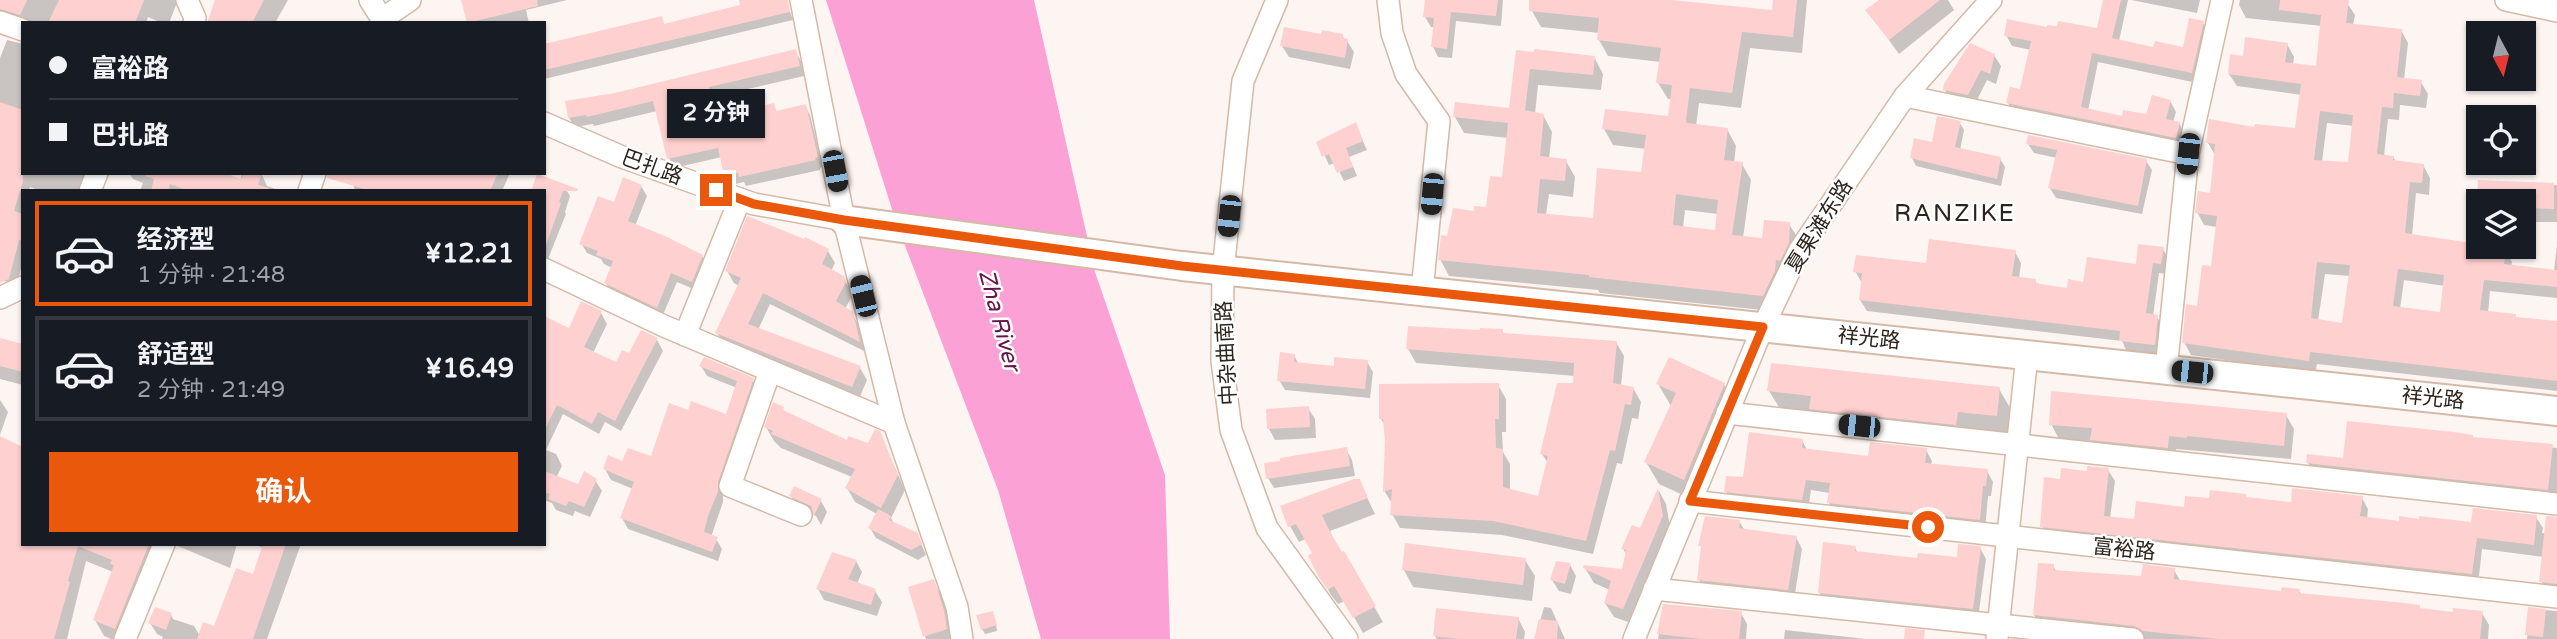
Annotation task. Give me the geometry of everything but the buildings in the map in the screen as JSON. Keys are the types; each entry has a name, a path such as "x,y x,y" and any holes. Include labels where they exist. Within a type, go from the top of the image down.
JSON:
{"main road":[{"name":"祥光路","path":"844,220 1223,271 2557,411"}],"street":[{"path":"187,0 194,21"},
{"path":"370,0 384,21 410,0"},
{"path":"801,0 844,220 894,423 957,607 962,639"},
{"name":"中杂曲南路","path":"1277,0 1242,81 1223,271 1223,361 1231,430 1267,528 1347,639"},
{"path":"1388,0 1392,33 1406,74 1439,121 1422,291"},
{"name":"夏果滩东路","path":"1634,639 1763,327 1799,251 1905,96 1991,0"},
{"path":"2166,370 2188,154 2222,0"},
{"path":"2506,0 2557,11"},
{"path":"0,22 21,29"},
{"path":"1905,96 2188,154"},
{"name":"巴扎路","path":"546,124 622,157 754,204 844,220"},
{"path":"685,335 740,199"},
{"path":"546,270 685,335 894,423"},
{"path":"0,298 21,287"},
{"path":"1998,632 2027,355"},
{"path":"770,371 730,486 801,515"},
{"path":"1727,412 2557,504"},
{"name":"富裕路","path":"1690,501 2557,597"},
{"path":"125,639 163,546"},
{"path":"1654,589 1998,632 2133,639"}],"water":[{"name":"Zha River","path":"826,0 1034,0 1095,272 1165,475 1170,639 1041,639 998,490 896,222"}],"district":[{"name":"RANZIKE","path":"1955,213"}],"route":[{"path":"716,190 754,204 844,220 1182,266 1763,327 1690,501 1928,527"}]}
